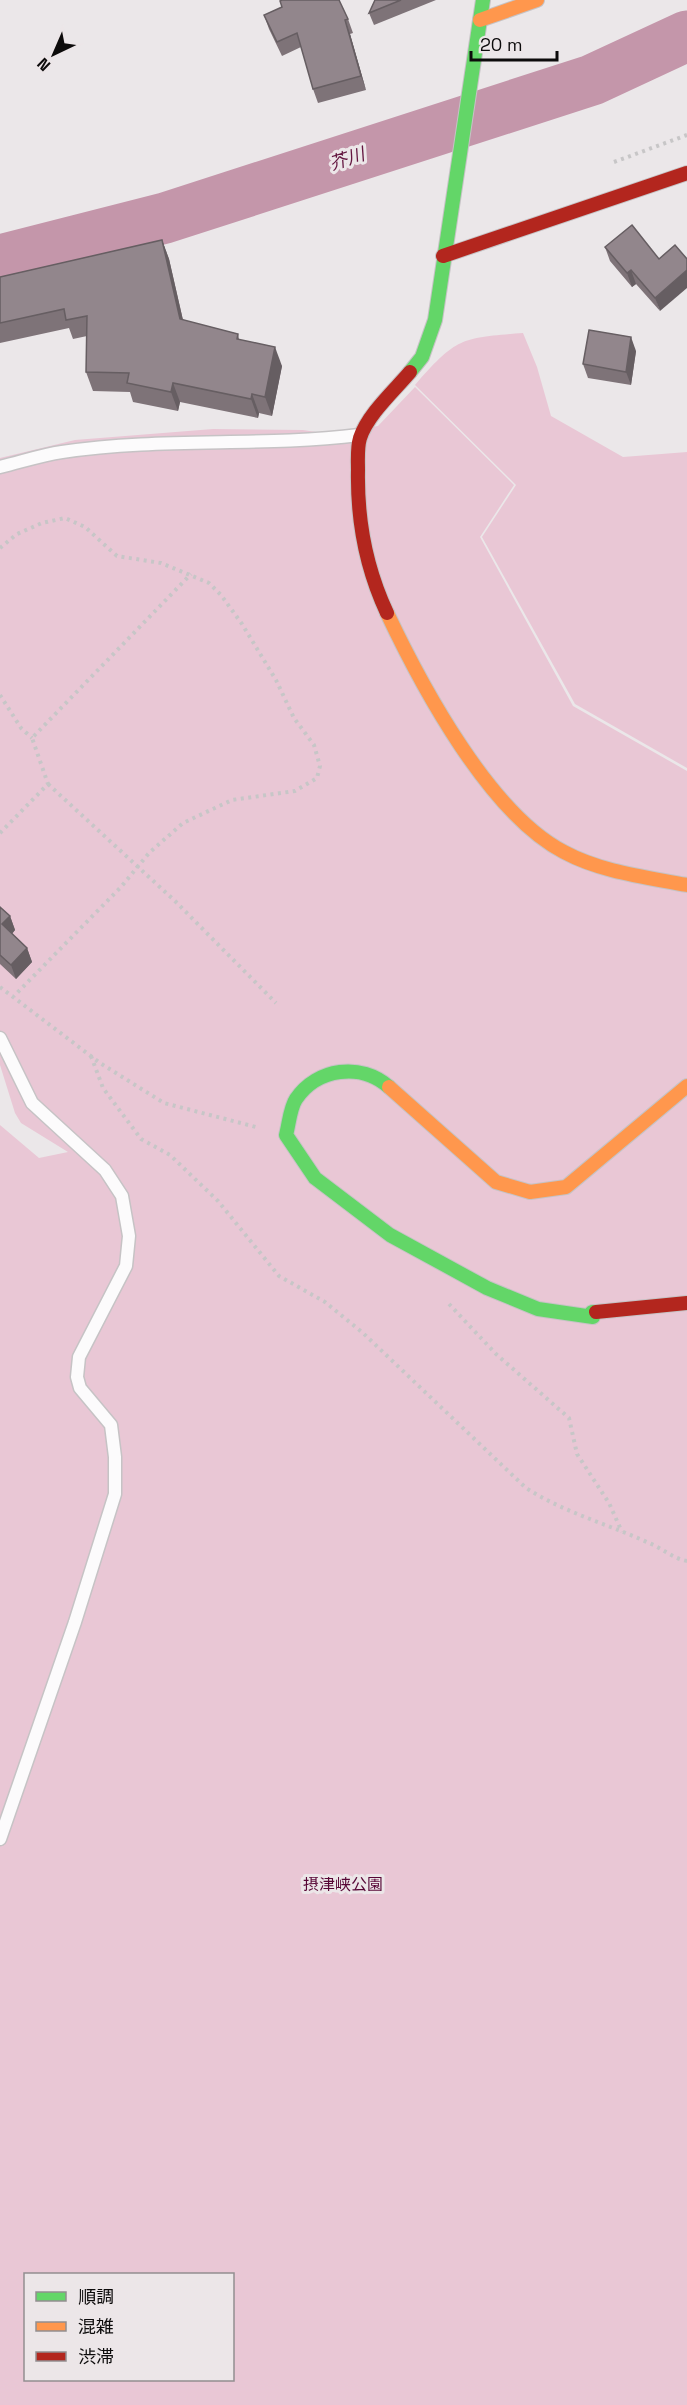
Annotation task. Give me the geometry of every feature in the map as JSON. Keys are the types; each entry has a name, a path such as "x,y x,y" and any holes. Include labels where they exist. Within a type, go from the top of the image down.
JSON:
{"street":[{"path":"483,0 452,213 443,256 437,318 430,344 361,435 356,483 357,514 386,610 422,681 499,800 531,832 570,856 591,864 687,885"},
{"path":"479,26 537,0"},
{"path":"443,256 687,173"},
{"path":"452,213 467,229 494,239"},
{"path":"687,1086 566,1187 530,1192 496,1182 381,1080 353,1070 318,1077 295,1100 286,1135 315,1178 390,1235 487,1288 538,1309 593,1317 592,1312 687,1303"}],"lane":[{"path":"0,467 73,451 172,443 314,441 361,435"},
{"path":"0,1038 32,1103 105,1170 122,1196 129,1236 126,1266 79,1357 77,1377 80,1388 111,1425 115,1457 115,1494 75,1622 0,1839"}],"path":[{"path":"0,548 17,534 42,523 65,518 85,527 117,556 161,563 209,583 221,595 242,624 276,680 294,718 314,746 320,766 317,778 296,791 232,800 183,823 149,853 14,996"},
{"path":"32,738 191,574"},
{"path":"0,695 14,719 32,738 48,784 138,867 276,1003"},
{"path":"0,833 48,784"},
{"path":"0,987 91,1056 164,1103 286,1135"},
{"path":"91,1056 103,1088 141,1139 170,1155 218,1201 279,1276 325,1302 363,1332 526,1488 547,1502 588,1521 622,1532 687,1561"},
{"path":"448,1302 496,1354 568,1418 577,1454 609,1503 622,1532"}],"green space":[{"path":"523,333 537,367 551,416 623,457 687,452 687,768 575,704 482,537 516,485 415,385 441,357 462,343 486,336"},
{"name":"摂津峡公園","path":"415,387 514,485 480,537 573,706 687,771 687,2405 0,2405 0,1125 39,1158 68,1152 21,1123 15,1113 0,1065 0,458 75,440 213,429 303,430 329,434 378,426"}],"building":[{"path":"339,0 348,19 345,20 361,76 313,89 297,33 277,42 264,15 282,7 280,1"},
{"path":"375,0 401,0 369,13"},
{"path":"632,225 659,259 675,245 687,259 687,270 655,298 631,270 627,273 605,247"},
{"path":"162,240 180,319 238,334 237,339 275,347 265,397 252,394 251,399 173,383 171,392 127,383 129,373 86,372 87,316 66,320 64,309 0,323 0,277"},
{"path":"589,330 631,337 626,372 583,364"},
{"path":"0,907 10,916 2,924 27,948 11,965 0,955"}],"waterway":[{"name":"芥川","path":"0,260 165,218 592,80 687,36"}],"traffic: fast":[{"path":"410,372 422,357 435,320 483,0"},
{"path":"389,1087 366,1074 340,1072 315,1081 296,1099 286,1135 315,1178 390,1235 487,1288 538,1309 593,1317 592,1312 596,1312"}],"traffic: slow":[{"path":"480,20 537,0"},
{"path":"387,613 419,676 461,746 510,809 537,834 578,859 624,873 687,885"},
{"path":"389,1087 496,1182 530,1192 566,1187 687,1086"}],"traffic: jam":[{"path":"443,256 687,173"},
{"path":"387,613 373,579 364,543 359,507 358,446 369,420 410,372"},
{"path":"596,1312 687,1303"}]}
